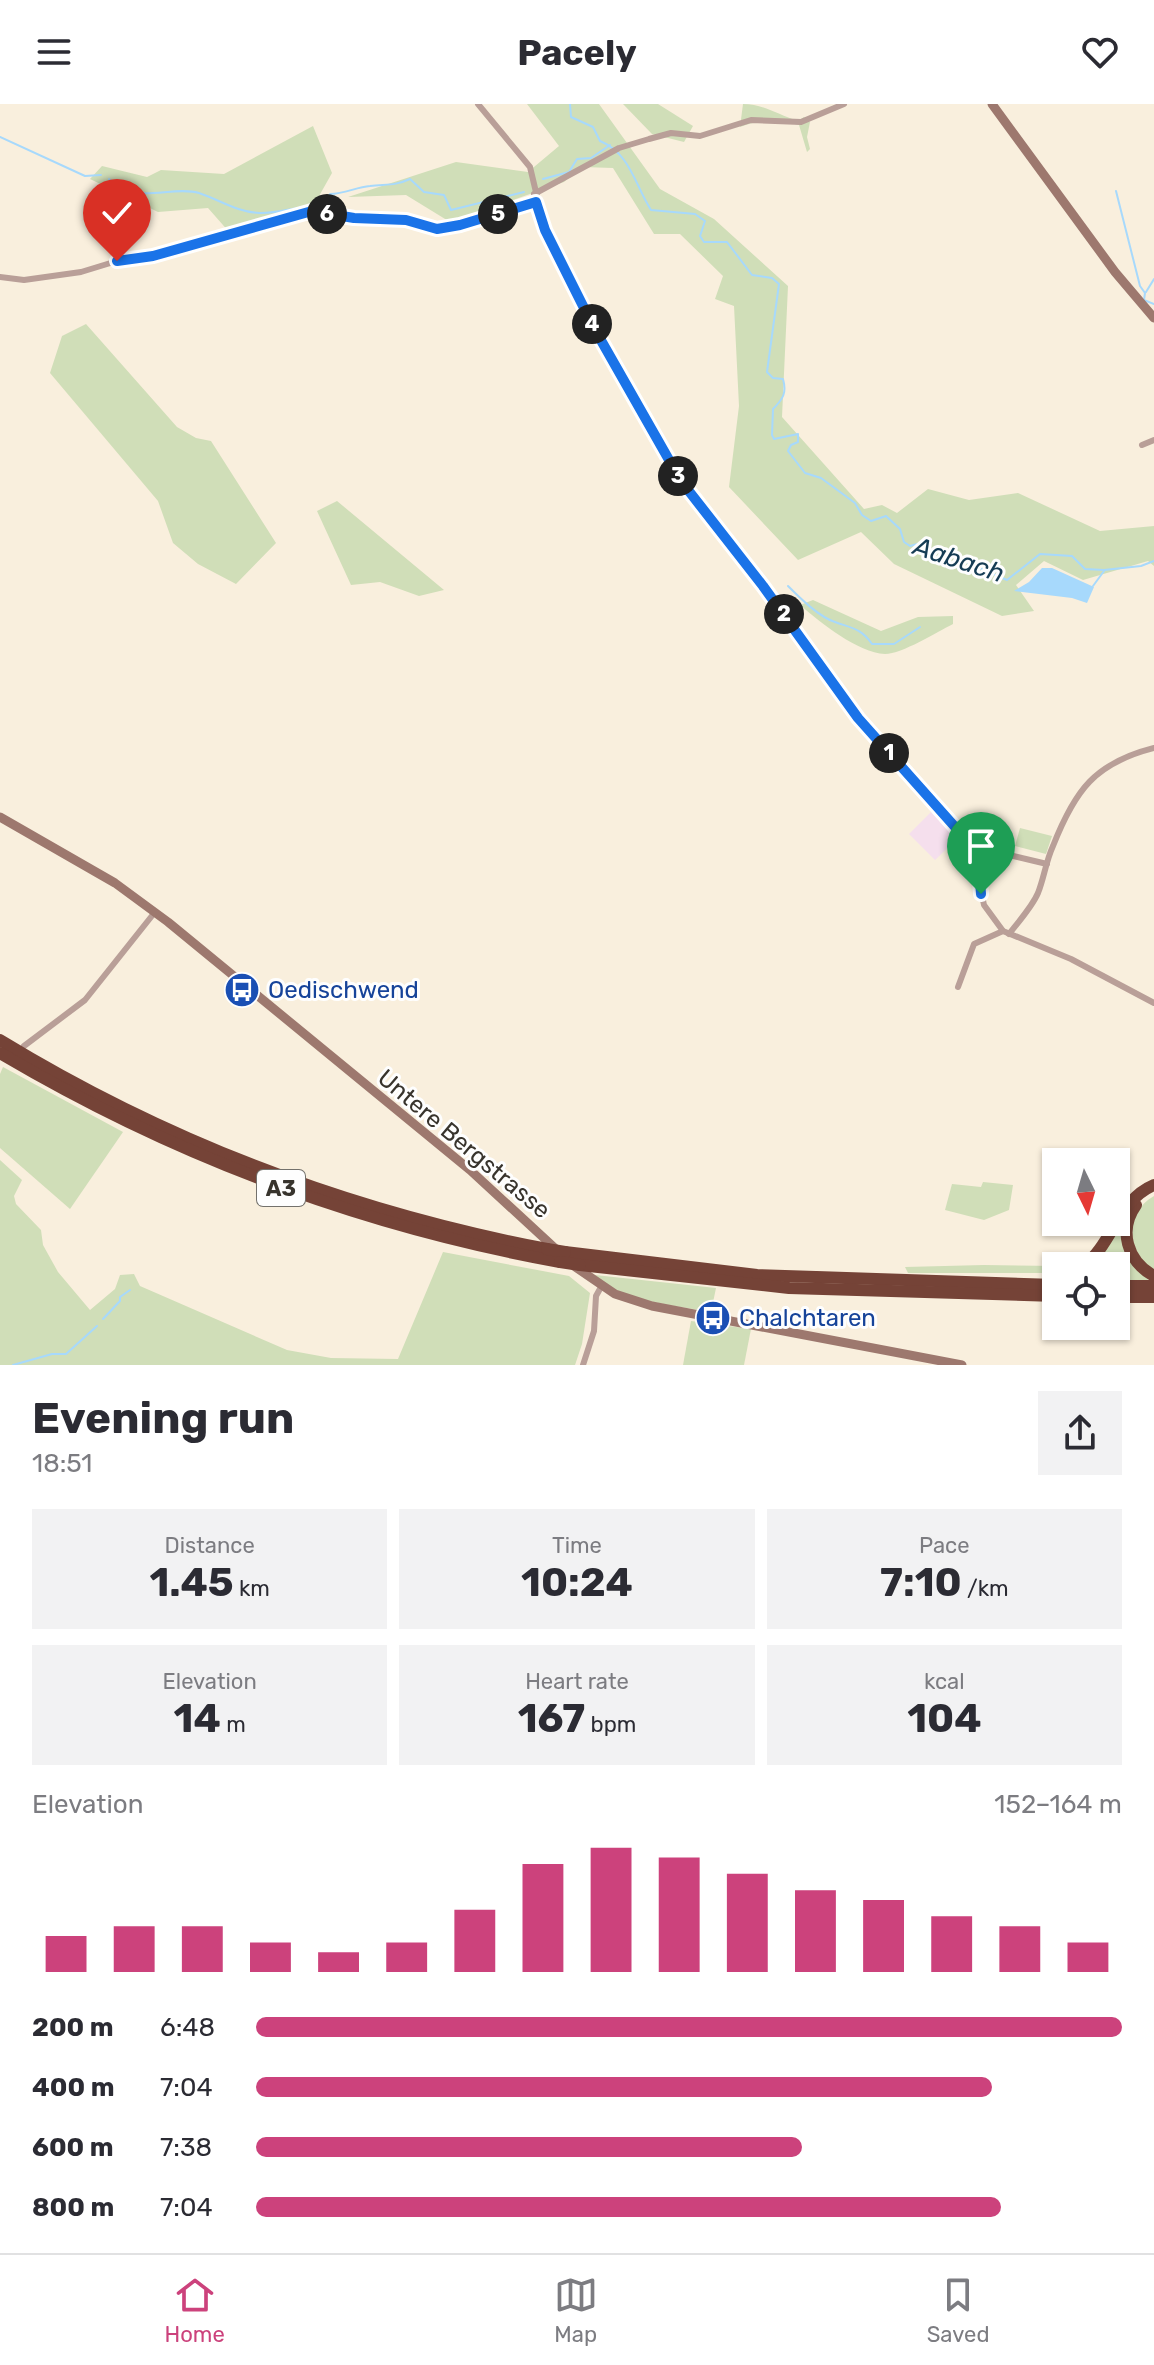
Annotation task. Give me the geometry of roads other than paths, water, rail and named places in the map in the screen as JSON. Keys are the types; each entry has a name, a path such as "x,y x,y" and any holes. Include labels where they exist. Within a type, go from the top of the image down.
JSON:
{"highway":[{"name":"A3","path":"0,1040 126,1110 241,1162 396,1214 547,1249 580,1265 694,1280 807,1289 1042,1296"},
{"name":"A3","path":"0,1053 145,1131 270,1184 406,1228 562,1257 757,1275 1042,1285"},
{"path":"1098,1252 1127,1206 1154,1185"},
{"path":"1154,1192 1134,1208 1126,1237 1134,1259 1154,1276"},
{"path":"1008,1285 1042,1280"},
{"path":"1130,1291 1154,1286"},
{"path":"1130,1295 1154,1299"}],"main road":[{"path":"992,104 1115,272 1154,318"},
{"name":"Untere Bergstrasse","path":"0,817 95,870 155,912 470,1170 581,1273 601,1287 652,1306 962,1365"}],"street":[{"path":"478,104 530,167 545,230 594,328 681,481 763,586 858,718 972,846 984,905 1006,932 1071,959 1154,1003"},
{"path":"0,277 24,280 81,272 117,261 153,256 312,211 354,218 406,220 437,229 460,225 535,198 616,150 671,133 700,136 715,133 751,120 801,122 844,104"},
{"path":"1142,445 1154,440"},
{"path":"958,987 974,944 1006,932 1037,895 1047,864 1077,798 1101,769 1123,756 1154,748"},
{"path":"972,846 1047,864"},
{"path":"24,1046 85,1000 155,912"},
{"path":"583,1365 594,1331 596,1296 601,1287"}],"water":[{"path":"1042,568 1052,568 1094,587 1087,603 1072,598 1014,591 1029,582"}],"waterway":[{"name":"Aabach","path":"570,104 571,117 593,127 600,141 610,146 625,162 651,210 695,214 705,221 700,236 704,242 727,242 752,275 772,278 779,284 767,372 773,378 783,379 785,388 782,399 773,409 772,435 774,439 798,434 798,442 791,445 788,451 805,473 821,478 855,503 862,515 871,521 886,516 900,529 904,542 910,546 921,543 929,553 941,551 1007,580 1040,554 1072,556 1085,569 1141,566 1154,561"},
{"path":"0,137 85,176 101,175"},
{"path":"543,179 569,172 577,159 591,158 610,145"},
{"path":"109,179 129,191 188,191 259,213 321,206 330,194 410,179 424,192 444,195 451,210 524,192"},
{"path":"1116,191 1140,286 1145,293 1144,300 1154,304"},
{"path":"1146,292 1154,279"},
{"path":"1093,586 1104,571"},
{"path":"788,586 823,616 860,632 872,644 894,644 920,627"},
{"path":"103,1319 120,1301 120,1297 130,1290"},
{"path":"13,1365 52,1354 66,1354 97,1326"}],"place":[{"name":"Oedischwend","path":"242,990"},
{"name":"Chalchtaren","path":"713,1318"}]}
